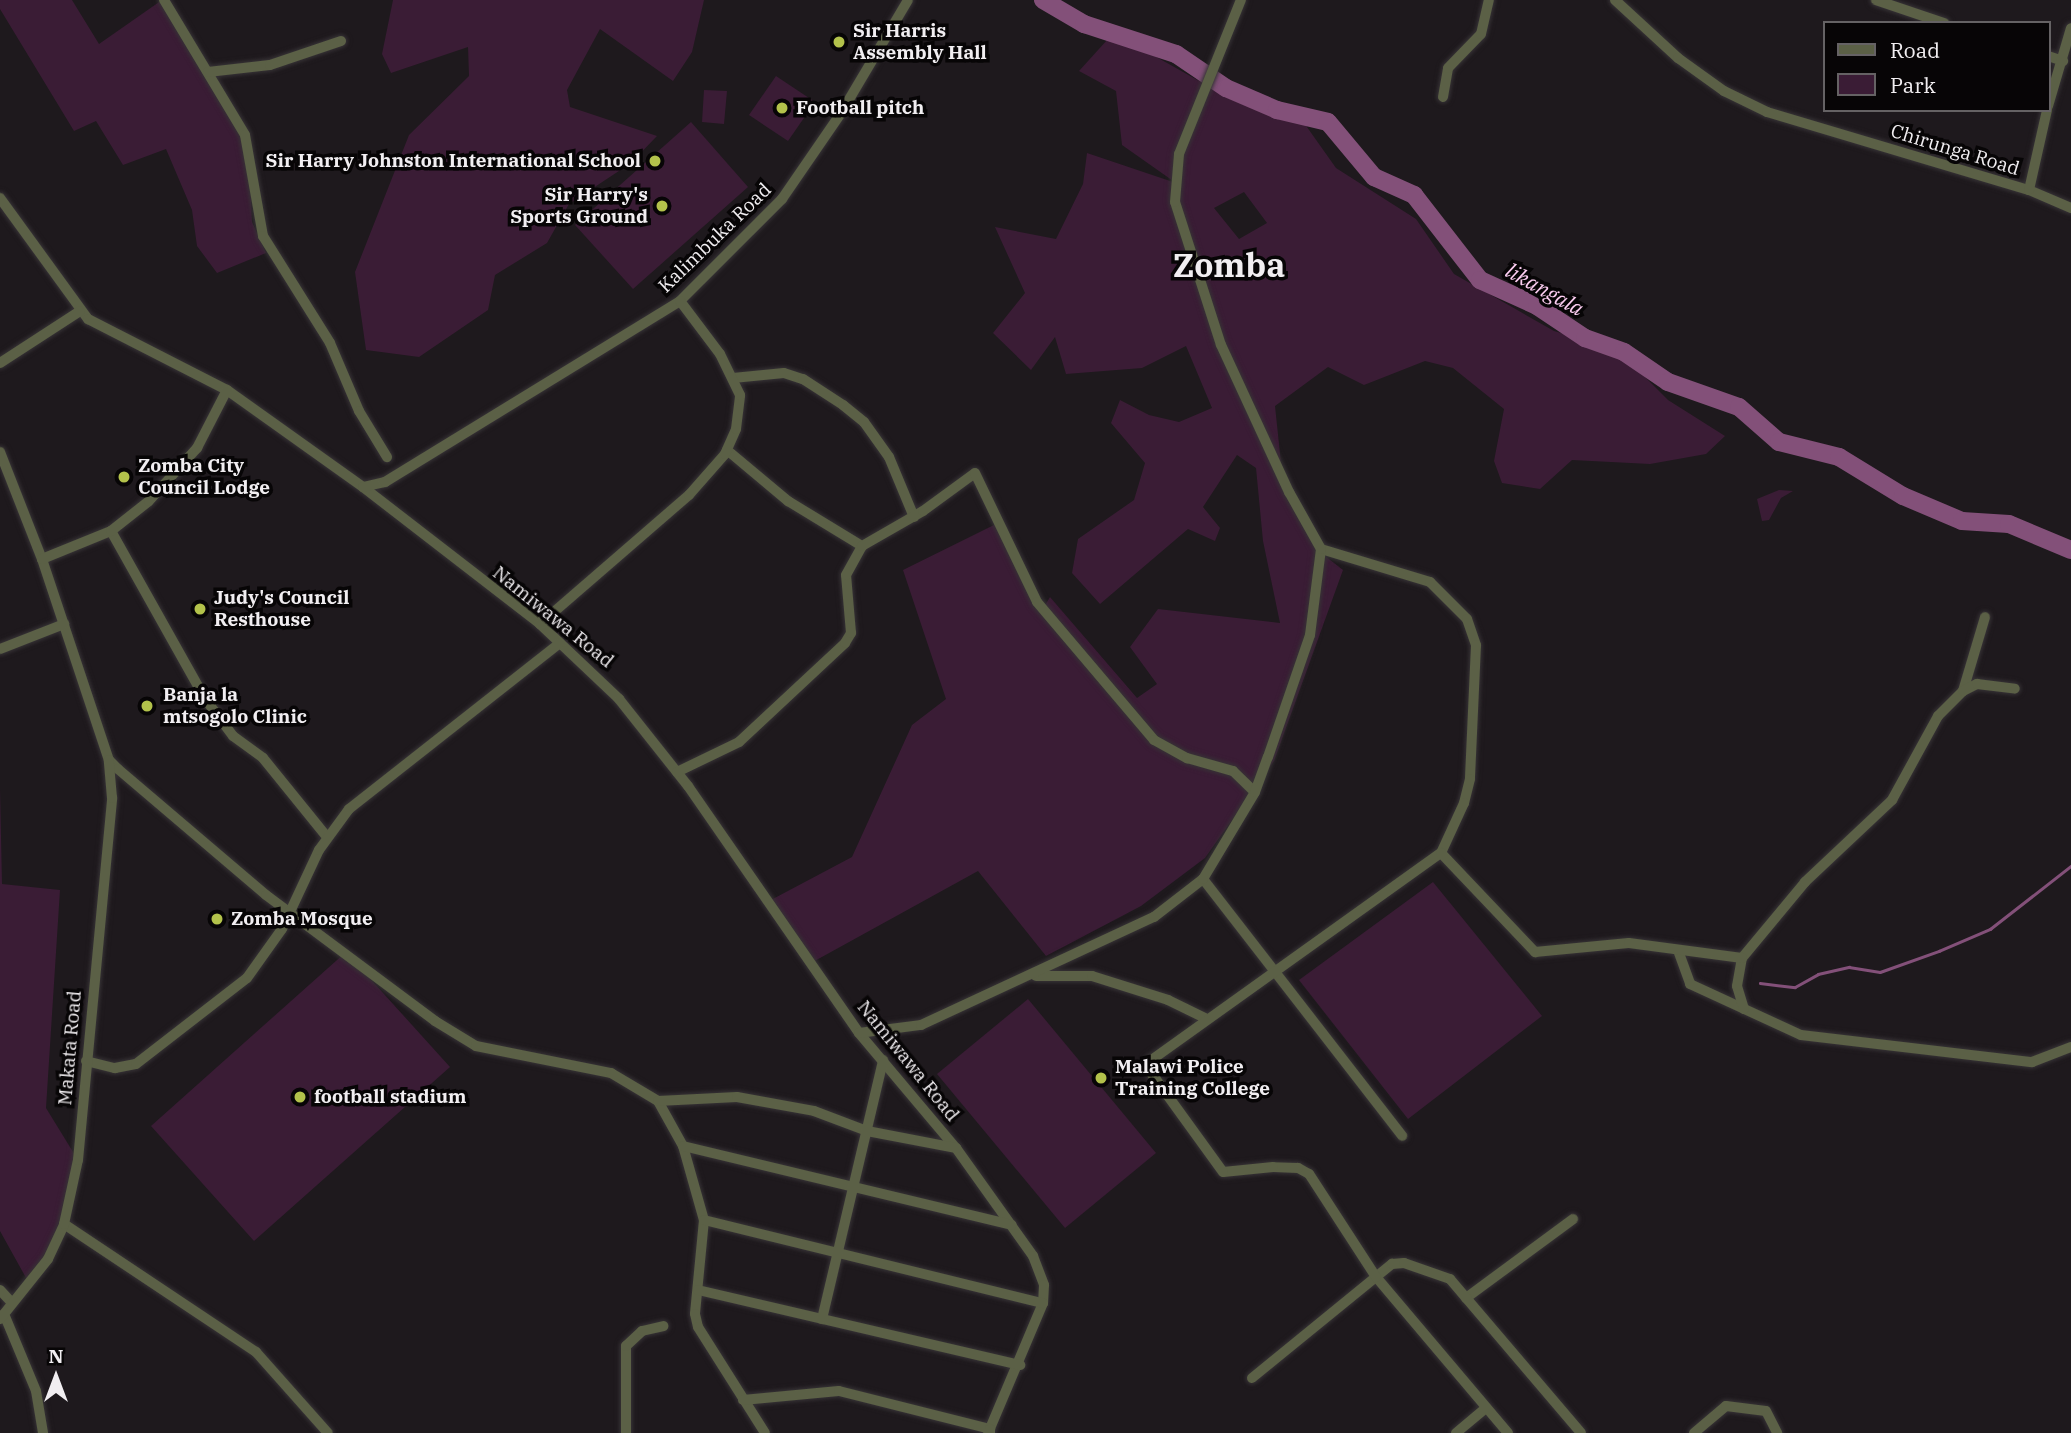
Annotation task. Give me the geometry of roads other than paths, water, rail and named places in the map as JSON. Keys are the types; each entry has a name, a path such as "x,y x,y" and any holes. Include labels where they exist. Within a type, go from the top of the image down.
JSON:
{"street":[{"path":"164,0 245,135 263,236 330,343 363,418 387,457"},
{"name":"Kalimbuka Road","path":"363,487 385,482 680,301 782,199 841,113 908,0"},
{"path":"1443,97 1448,68 1481,34 1489,0"},
{"name":"Chirunga Road","path":"1615,0 1678,58 1756,107 2029,190 2071,208"},
{"path":"1876,0 1938,21"},
{"path":"859,1033 921,1025 1133,929 1203,879 1255,792 1310,635 1321,549 1289,492 1221,345 1175,202 1179,154 1236,1"},
{"path":"2050,102 2071,28"},
{"path":"208,72 270,65 341,41"},
{"path":"2050,57 2063,61"},
{"path":"2029,190 2047,112"},
{"name":"Namiwawa Road","path":"0,198 80,311 103,329 227,390 363,487 540,624 601,677 677,772 859,1033 956,1148 1024,1239 1044,1285 1044,1303"},
{"path":"540,624 689,495 727,450 740,403 733,378 708,336 680,301"},
{"path":"0,363 80,311"},
{"path":"733,378 784,373 803,379 844,405 864,422 889,457 914,517"},
{"path":"42,559 111,531 183,467 227,390"},
{"path":"727,450 788,501 862,546"},
{"name":"Makata Road","path":"0,452 42,559 109,760 112,798 78,1160 64,1223 40,1272 2,1317"},
{"path":"677,772 740,742 845,643 851,633 846,575 862,546 914,517 975,473 1037,602 1154,740 1187,758 1237,773 1255,792"},
{"path":"111,531 206,700 233,736 263,758 327,837"},
{"path":"1321,549 1430,582 1467,619 1476,645 1470,779 1464,803 1441,853 1157,1053 1150,1061 1152,1074 1223,1172 1273,1167 1298,1168 1309,1174 1376,1277 1508,1433"},
{"path":"1744,1009 1737,986 1742,958 1816,871 1892,800 1927,733 1963,691 1985,617"},
{"path":"0,649 64,624"},
{"path":"86,1061 116,1068 136,1064 247,978 282,929 287,911 327,837 349,809 560,643"},
{"path":"1963,691 1988,683 2015,690"},
{"path":"109,760 287,911 435,1021 476,1046 611,1073 658,1101 683,1146 704,1220 695,1314 704,1342 765,1433"},
{"path":"1441,853 1535,951 1615,942 1679,953 1742,958"},
{"path":"1203,879 1402,1136"},
{"path":"1679,953 1690,984 1801,1035 2036,1062 2071,1047"},
{"path":"1027,977 1092,976 1168,1000 1205,1018"},
{"path":"822,1319 883,1060"},
{"path":"658,1101 737,1097 814,1111 866,1131 956,1148"},
{"path":"683,1146 1012,1225"},
{"path":"1466,1298 1573,1219"},
{"path":"704,1220 1044,1303 990,1432 839,1391 743,1400"},
{"path":"64,1223 256,1352 328,1433"},
{"path":"1252,1378 1392,1264 1404,1263 1450,1279 1581,1433"},
{"path":"0,1290 12,1303"},
{"path":"698,1290 1020,1365"},
{"path":"2,1317 36,1391 43,1433"},
{"path":"626,1433 626,1346 642,1331 663,1326"},
{"path":"1694,1433 1726,1406 1766,1411 1777,1433"},
{"path":"1456,1433 1485,1409"}],"waterway":[{"name":"likangala","path":"1043,0 1084,24 1176,54 1226,88 1277,110 1328,122 1374,177 1414,195 1480,280 1537,306 1585,338 1624,352 1668,382 1739,407 1779,442 1839,457 1903,496 1962,521 2009,524 2071,550"},
{"path":"1760,983 1795,987 1818,974 1849,967 1880,972 1939,951 1990,929 2071,866"}],"place":[{"name":"Sir Harris Assembly Hall","path":"839,42"},
{"name":"Football pitch","path":"782,108"},
{"name":"Sir Harry Johnston International School","path":"655,161"},
{"name":"Sir Harry's Sports Ground","path":"662,206"},
{"name":"Zomba City Council Lodge","path":"124,477"},
{"name":"Judy's Council Resthouse","path":"200,609"},
{"name":"Banja la mtsogolo Clinic","path":"147,706"},
{"name":"Zomba Mosque","path":"217,919"},
{"name":"Malawi Police Training College","path":"1101,1078"},
{"name":"football stadium","path":"300,1097"}],"district":[{"name":"Zomba","path":"1229,265"}]}
